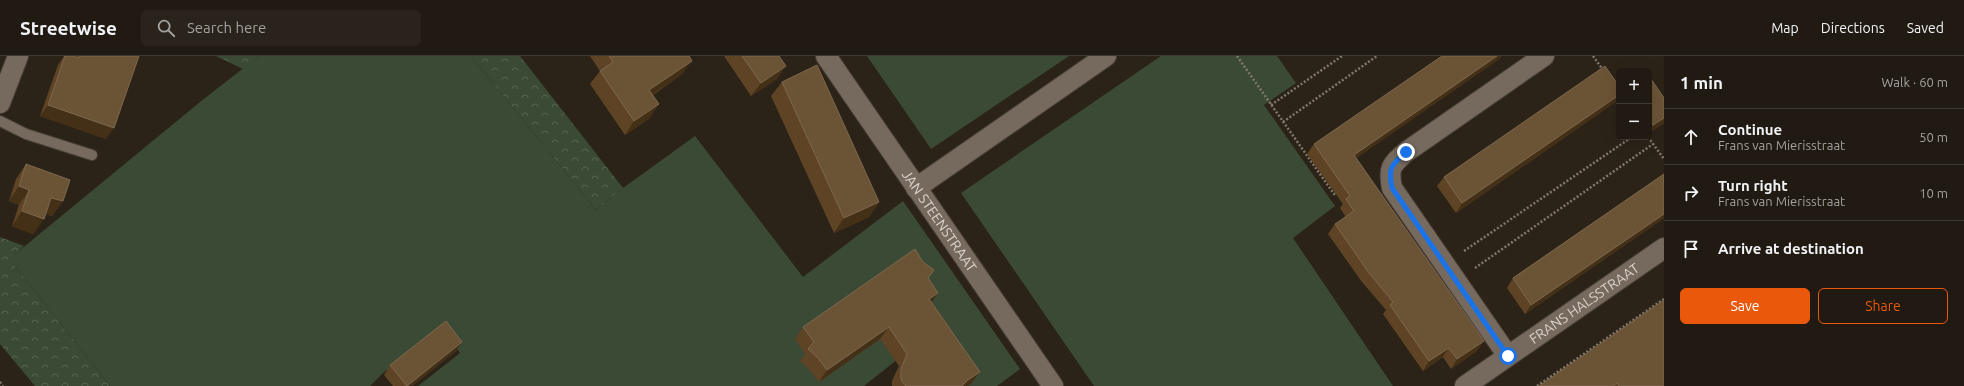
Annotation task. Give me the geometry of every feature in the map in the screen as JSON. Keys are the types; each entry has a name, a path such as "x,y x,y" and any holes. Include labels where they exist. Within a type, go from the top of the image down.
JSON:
{"street":[{"path":"0,103 18,56"},
{"name":"JAN STEENSTRAAT","path":"826,56 1053,386"},
{"path":"916,188 1106,56"},
{"path":"1508,356 1392,188 1389,173 1395,162 1406,152 1544,56"},
{"name":"FRANS HALSSTRAAT","path":"1465,386 1664,248"}],"lane":[{"path":"0,121 26,134 92,155"}],"path":[{"path":"1237,56 1334,194 1341,191"},
{"path":"1271,105 1342,56"},
{"path":"1283,122 1377,56"},
{"path":"1593,56 1606,75"},
{"path":"1444,264 1628,140"},
{"path":"1650,140 1664,159"},
{"path":"1456,281 1653,144"},
{"path":"1537,386 1664,299"},
{"path":"0,382 3,386"}],"green space":[{"path":"216,56 259,56 243,69"},
{"path":"259,56 471,56 596,210 623,188 695,136 803,277 903,201 1020,369 997,386 949,386 918,343 864,386 418,386 460,353 441,327 382,374 370,386 110,386 14,265 14,255 200,102"},
{"path":"471,56 520,56 623,188 596,210"},
{"path":"867,56 1069,56 931,149"},
{"path":"1161,56 1277,56 1296,83 1264,105 1335,206 1293,238 1393,386 1094,386 961,193"},
{"path":"0,237 24,246 14,255 14,265 110,386 35,386 0,344"}],"building":[{"path":"65,56 79,58 80,56 139,56 114,128 48,105"},
{"path":"609,56 689,56 692,61 649,90 659,104 634,121 600,71 613,62"},
{"path":"742,56 779,56 786,66 761,83"},
{"path":"1442,56 1497,56 1354,155 1484,341 1457,359 1449,348 1429,361 1390,305 1393,302 1369,273 1335,224 1354,211 1346,199 1350,196 1314,144"},
{"path":"817,65 879,202 844,218 782,82"},
{"path":"1605,66 1616,82 1616,97 1462,203 1444,177"},
{"path":"1652,80 1664,98 1664,118 1653,125"},
{"path":"26,164 70,180 63,201 51,198 44,219 22,211 29,190 19,186"},
{"path":"1664,174 1664,214 1531,305 1513,278"},
{"path":"915,249 923,262 934,270 928,278 938,293 929,299 980,372 962,386 906,386 901,380 901,369 907,354 889,327 827,370 818,358 808,349 814,342 803,327"},
{"path":"1664,300 1664,386 1619,386 1617,383 1613,386 1539,386"},
{"path":"446,321 462,342 407,386 390,365"}],"route":[{"path":"1406,152 1395,162 1389,173 1392,188 1508,356"}]}
